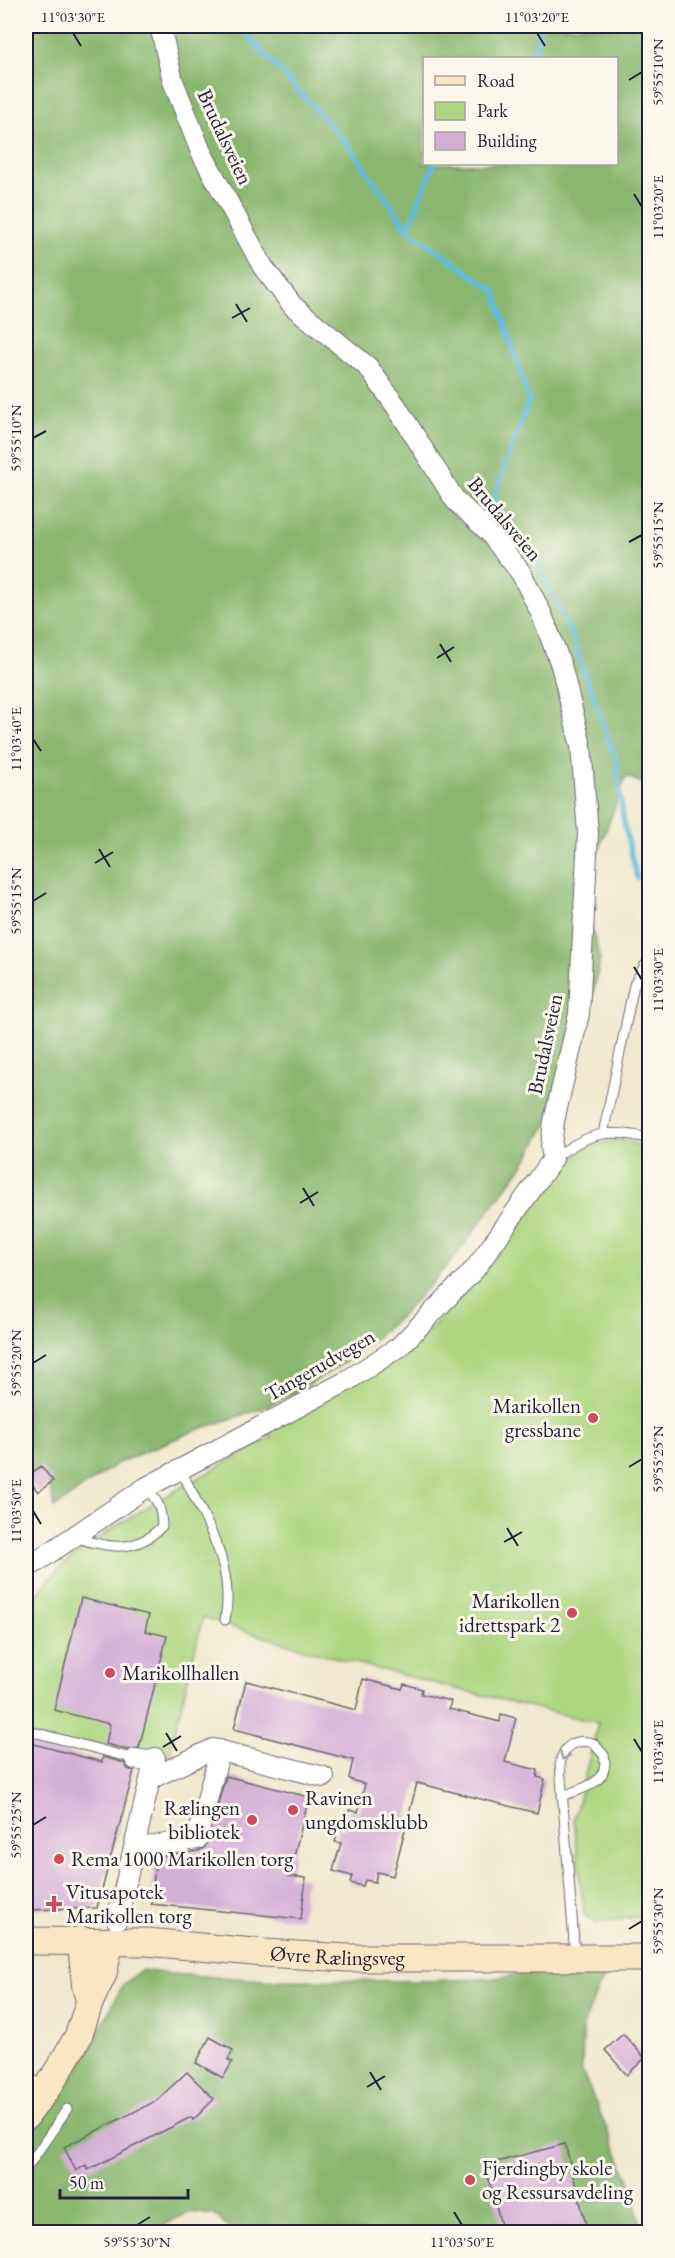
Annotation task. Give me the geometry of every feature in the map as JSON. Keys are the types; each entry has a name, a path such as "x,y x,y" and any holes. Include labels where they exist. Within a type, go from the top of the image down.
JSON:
{"main road":[{"name":"Øvre Rælingsveg","path":"26,1941 81,1940 113,1930 347,1958 650,1958"},
{"path":"26,2116 34,2088 73,2048 90,2001 103,1974 113,1930"},
{"path":"81,1940 86,1988 90,2001"}],"street":[{"name":"Brudalsveien","path":"160,26 173,81 201,152 263,267 293,306 369,367 455,500 489,532 521,573 542,615 561,665 581,746 588,833 579,1014 554,1120 553,1159"},
{"name":"Tangerudvegen","path":"26,1569 145,1488 345,1382 399,1347 475,1269 553,1159"},
{"path":"113,1930 134,1849 148,1764 213,1749 324,1777"},
{"path":"134,1849 197,1839 220,1750"}],"lane":[{"path":"603,1134 634,986 645,965 650,962"},
{"path":"553,1159 580,1140 603,1134 625,1132 650,1139"},
{"path":"180,1468 224,1563 229,1591 225,1620"},
{"path":"72,1536 95,1543 120,1546 136,1545 150,1538 162,1526 161,1512 157,1499 145,1488"},
{"path":"26,1730 148,1764"},
{"path":"562,1796 589,1786 601,1778 605,1771 604,1755 593,1743 577,1742 564,1751 560,1765 564,1838 575,1958"},
{"path":"26,2169 67,2109"}],"green space":[{"path":"26,26 650,26 649,786 626,776 583,893 600,960 581,1050 550,1118 526,1161 454,1258 403,1314 352,1358 300,1390 263,1408 194,1431 118,1463 54,1508 48,1475 26,1471"},
{"path":"615,1140 649,1148 649,1915 595,1923 584,1915 574,1819 598,1723 301,1648 203,1617 166,1768 26,1735 26,1615 36,1597 61,1567 92,1542 144,1509 272,1438 269,1430 404,1353 421,1339 483,1273 563,1166 585,1148"},
{"path":"613,1966 597,1990 583,2027 582,2071 629,2180 643,2232 234,2232 215,2215 190,2212 148,2232 26,2232 26,2142 53,2100 80,2067 123,1985 142,1970 264,1980 423,1981 488,1979 570,1967"}],"building":[{"path":"41,1466 53,1481 38,1492 27,1477"},
{"name":"Marikollhallen","path":"81,1598 149,1615 145,1631 167,1636 139,1748 128,1750 106,1744 110,1724 54,1710"},
{"path":"363,1679 402,1689 404,1684 422,1689 421,1694 451,1701 449,1709 500,1722 501,1714 516,1718 505,1762 538,1770 537,1777 545,1779 537,1813 417,1783 393,1876 377,1872 375,1882 365,1880 363,1886 350,1883 352,1876 333,1871 341,1843 335,1842 338,1828 344,1829 349,1810 358,1812 365,1784 349,1778 353,1760 234,1729 246,1681 356,1710"},
{"path":"26,1742 102,1762 103,1757 124,1763 128,1769 134,1771 97,1908 26,1910"},
{"path":"226,1776 309,1797 289,1876 306,1878 301,1919 151,1904 156,1858 199,1851 205,1847"},
{"path":"623,2034 645,2058 627,2075 605,2050"},
{"path":"210,2037 233,2050 228,2060 232,2062 223,2078 196,2063"},
{"path":"187,2072 214,2099 193,2120 191,2117 88,2170 86,2165 76,2171 64,2147 156,2101"},
{"path":"565,2144 588,2232 503,2232 485,2165"}],"waterway":[{"path":"239,26 350,147 408,229 495,291 529,400 495,494 502,527 540,568 572,636 617,763 623,819 637,878"},
{"path":"524,57 536,49 541,26"},
{"path":"408,229 434,165"}],"place":[{"name":"Marikollen gressbane","path":"593,1418"},
{"name":"Marikollen idrettspark 2","path":"572,1613"},
{"name":"Marikollhallen","path":"110,1673"},
{"name":"Ravinen ungdomsklubb","path":"293,1810"},
{"name":"Rælingen bibliotek","path":"252,1820"},
{"name":"Rema 1000 Marikollen torg","path":"59,1859"},
{"name":"Vitusapotek Marikollen torg","path":"54,1904"},
{"name":"Fjerdingby skole og Ressursavdeling","path":"470,2180"}]}
